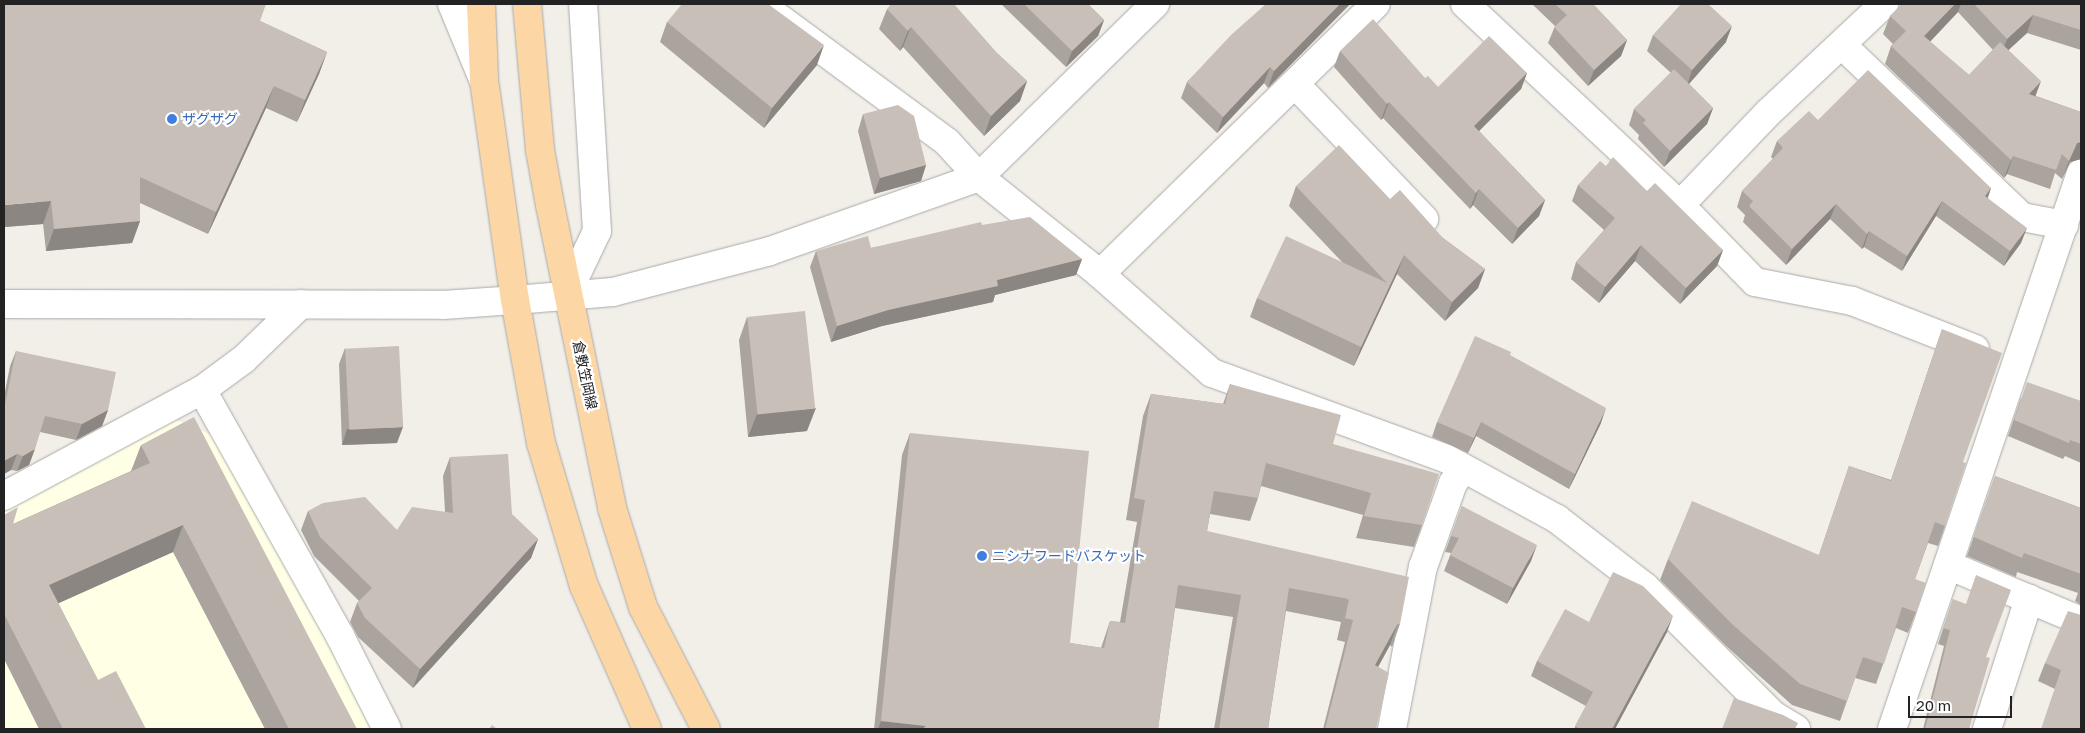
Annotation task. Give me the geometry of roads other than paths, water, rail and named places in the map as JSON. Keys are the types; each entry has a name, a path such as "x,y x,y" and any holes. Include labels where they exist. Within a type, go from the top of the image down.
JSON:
{"main road":[{"path":"481,4 484,80 515,300 541,443 584,586 646,729"},
{"name":"倉敷笠岡線","path":"527,4 540,150 566,296 612,508 643,607 706,729"}],"street":[{"path":"452,4 484,80"},
{"path":"566,296 597,231 583,4"},
{"path":"760,4 947,142 979,176 1100,274 1212,373 1447,459 1557,519 1645,587 1773,715 1796,729"},
{"path":"4,304 443,305 613,292 770,251 979,176 1155,4"},
{"path":"1100,274 1376,4"},
{"path":"1465,4 1680,205 1755,282 1852,301 2014,372 2038,387"},
{"path":"1680,205 1769,112 1884,4"},
{"path":"1842,45 2022,217 2064,225"},
{"path":"1295,84 1442,237"},
{"path":"1892,729 2081,173"},
{"path":"4,496 202,390 244,359 301,304"},
{"path":"202,390 340,636 387,729"},
{"path":"1392,729 1423,567 1453,483 1464,468"},
{"path":"1948,565 2081,621"},
{"path":"1987,729 2029,599"}],"place":[{"name":"ザグザグ","path":"172,119"},
{"name":"ニシナフードバスケット","path":"982,556"}]}
